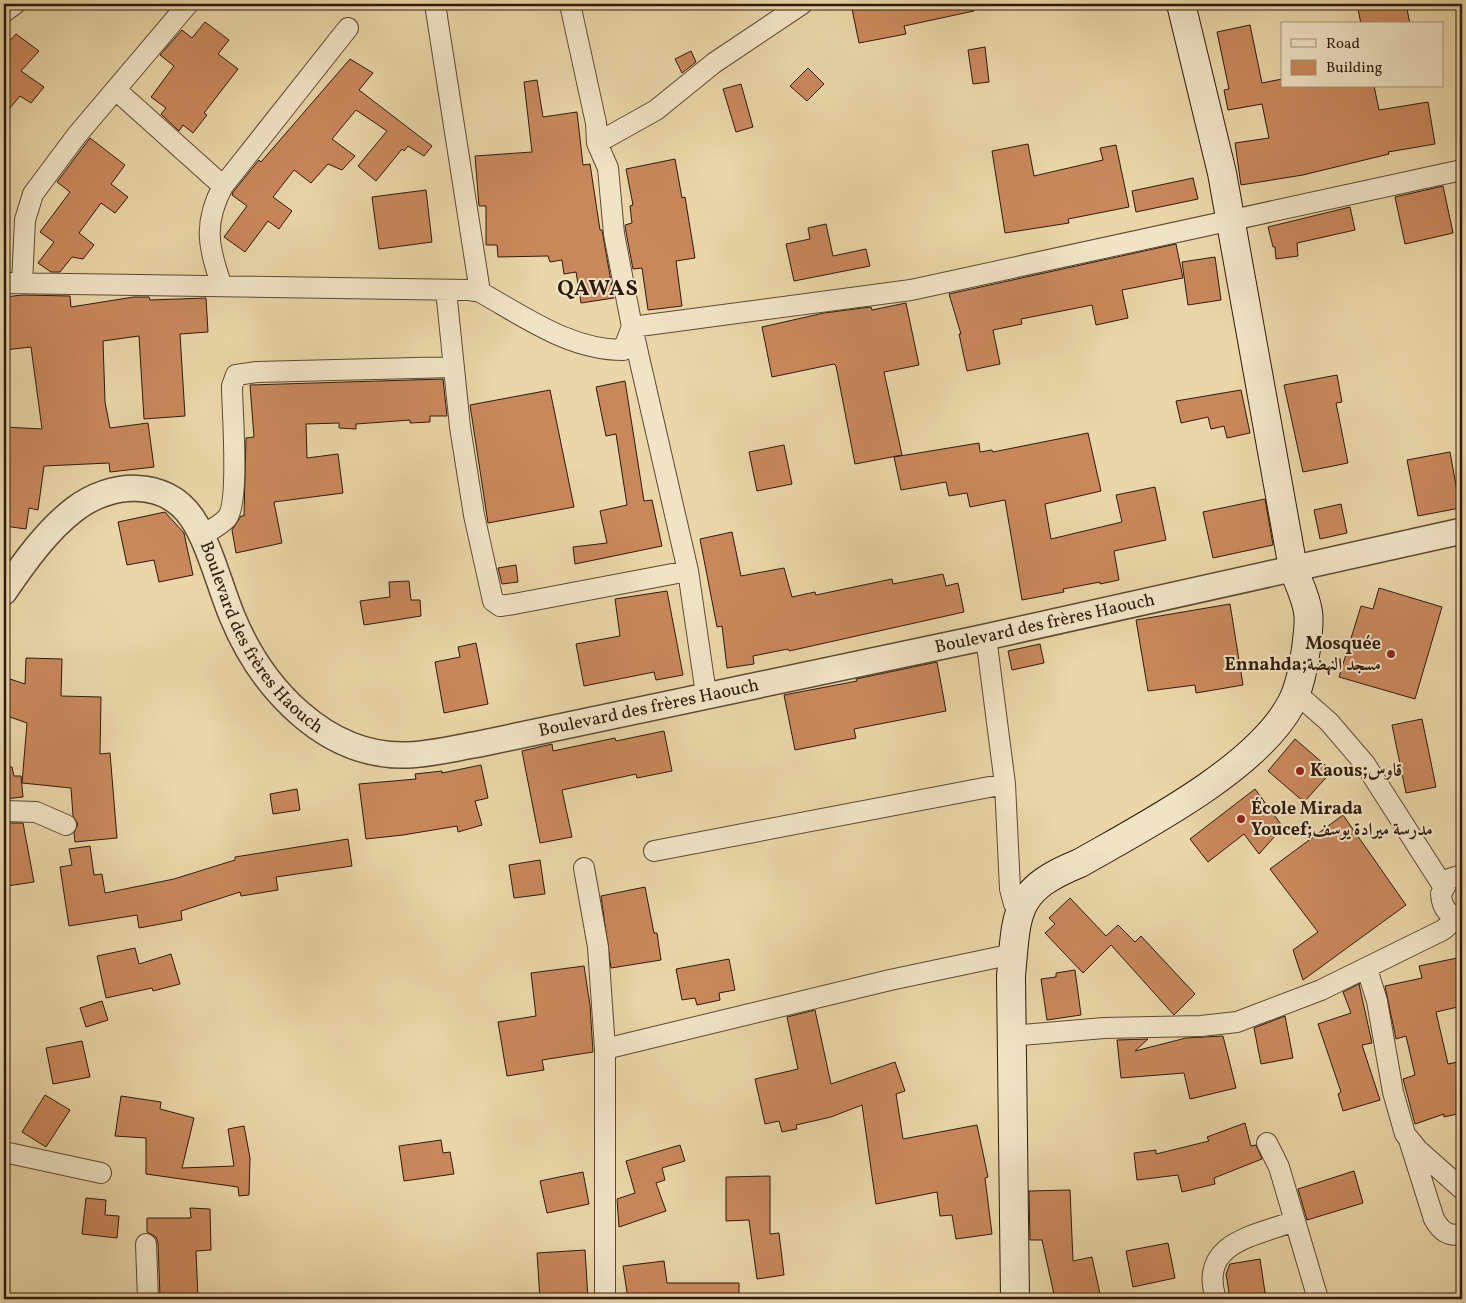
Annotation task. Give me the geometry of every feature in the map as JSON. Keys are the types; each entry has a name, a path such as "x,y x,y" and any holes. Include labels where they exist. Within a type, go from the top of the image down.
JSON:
{"main road":[{"path":"1015,1299 1011,1036 1013,933 1019,911 1037,887 1063,870 1080,863 1177,807 1216,780 1265,737 1290,706 1296,693 1305,654 1308,612 1293,568 1222,173 1181,4"},
{"path":"1014,950 1034,918 1070,880 1080,863"}],"street":[{"path":"4,12 15,4"},
{"path":"188,4 77,135 33,194 25,220 13,283 480,292 568,340 593,348 623,350 632,327"},
{"path":"435,4 480,292"},
{"path":"570,4 596,123 597,143 608,168 614,234 632,327 688,571 706,694"},
{"path":"597,143 656,110 714,62 802,4"},
{"path":"222,286 211,256 208,228 214,204 223,186 348,28"},
{"path":"116,90 223,186"},
{"path":"632,327 910,290 1462,170"},
{"path":"446,290 453,367 474,515 490,597 494,603 500,606 514,604 688,571"},
{"path":"201,536 227,518 231,506 234,481 232,386 236,375 272,372 453,367"},
{"name":"Boulevard des frères Haouch","path":"4,592 48,535 73,510 93,498 107,494 141,487 154,489 176,501 193,518 232,618 245,645 278,692 311,723 333,737 354,746 395,754 428,753 986,637 1462,531"},
{"path":"986,637 1005,784 1010,889 1012,898 1019,911"},
{"path":"1296,693 1329,722 1365,764 1443,886"},
{"path":"654,851 1005,784"},
{"path":"4,811 36,812 66,825"},
{"path":"584,868 598,946 605,1049 605,1299"},
{"path":"1011,1036 1104,1028 1201,1026 1237,1022 1321,990 1443,930 1460,918 1446,910 1442,903 1441,894 1443,886 1449,879 1462,875"},
{"path":"605,1049 1014,950"},
{"path":"1367,968 1377,1001 1397,1110 1410,1142 1434,1219 1438,1227 1449,1235 1462,1234"},
{"path":"1410,1142 1462,1189"},
{"path":"1267,1143 1279,1167 1318,1299"},
{"path":"4,1152 101,1173"},
{"path":"1216,1299 1213,1269 1224,1251 1235,1243 1296,1221"},
{"path":"146,1244 148,1299"}],"building":[{"path":"851,4 973,4 974,11 904,26 906,34 859,43"},
{"path":"1357,4 1406,4 1410,22 1361,22"},
{"path":"205,22 229,40 218,54 238,69 204,113 207,115 193,133 183,125 179,131 161,114 166,108 151,97 174,66 160,55 182,30 192,38"},
{"path":"1250,25 1262,83 1281,79 1281,88 1374,88 1379,110 1428,102 1435,144 1388,152 1389,154 1303,175 1241,185 1235,143 1269,138 1262,104 1228,110 1224,90 1229,89 1217,32"},
{"path":"16,34 39,51 21,71 44,87 31,103 20,96 4,115 4,47"},
{"path":"985,47 989,82 973,84 968,50"},
{"path":"691,51 696,62 682,73 675,59"},
{"path":"350,59 373,73 359,90 432,146 424,156 408,146 404,151 402,149 376,181 358,166 387,131 356,110 332,139 355,156 342,170 328,164 311,183 294,170 273,197 292,211 279,229 268,221 245,252 224,237 247,206 232,195 233,192 259,160 261,162"},
{"path":"808,68 824,84 807,101 790,86"},
{"path":"537,80 543,117 577,112 583,165 590,164 600,230 602,230 614,298 581,303 576,272 564,274 562,260 550,262 548,256 498,257 497,245 486,245 486,206 479,206 475,156 532,152 524,82"},
{"path":"741,84 753,127 736,132 723,89"},
{"path":"90,138 125,165 111,184 128,197 115,213 101,203 79,233 94,245 83,259 72,257 60,272 51,272 38,263 54,242 40,232 70,192 57,182"},
{"path":"1028,144 1034,176 1103,160 1100,148 1116,145 1129,207 1068,219 1069,223 1005,233 992,151"},
{"path":"675,159 682,198 685,197 695,258 676,261 682,306 648,310 642,268 633,269 626,232 625,225 632,223 630,206 633,205 626,169"},
{"path":"1193,178 1198,199 1136,212 1132,191"},
{"path":"1443,186 1453,233 1405,244 1395,197"},
{"path":"426,190 432,242 379,249 372,197"},
{"path":"1350,207 1355,230 1297,243 1298,256 1276,259 1275,247 1273,247 1268,227"},
{"path":"826,224 833,256 866,249 870,266 794,281 786,244 810,239 808,228"},
{"path":"1176,244 1183,278 1122,290 1128,318 1096,325 1092,305 1021,319 1022,324 993,330 1000,364 967,371 959,334 961,334 949,294"},
{"path":"1215,257 1221,300 1188,305 1182,262"},
{"path":"23,295 70,296 71,307 134,297 149,297 150,300 206,298 208,332 180,334 185,416 144,419 139,336 103,341 105,402 110,428 148,423 154,467 110,472 109,463 44,466 38,510 29,508 26,529 4,526 4,427 42,429 31,347 4,350 4,297"},
{"path":"906,303 919,365 884,372 902,455 855,464 836,366 834,364 772,377 762,327 824,313 871,307 872,310"},
{"path":"1337,375 1342,402 1336,403 1348,463 1303,472 1284,385"},
{"path":"443,379 447,416 430,416 430,422 410,423 410,420 356,424 356,429 339,428 339,423 306,424 307,458 338,454 343,493 274,502 282,543 236,553 232,530 241,516 244,516 246,438 254,437 250,385"},
{"path":"625,381 644,501 652,500 662,546 575,564 573,547 607,543 600,511 627,505 616,434 606,436 596,387"},
{"path":"550,390 574,507 488,523 470,405"},
{"path":"1241,390 1250,433 1227,438 1224,426 1211,429 1208,417 1181,423 1176,401"},
{"path":"1088,433 1101,491 1045,504 1051,539 1122,522 1116,495 1155,487 1166,540 1114,551 1119,580 1063,589 1064,592 1022,600 1005,500 970,507 967,493 949,496 946,482 901,490 894,457 979,443 980,452 992,450 993,452"},
{"path":"784,445 792,484 757,491 749,452"},
{"path":"1450,452 1460,508 1418,516 1407,460"},
{"path":"1265,499 1273,545 1213,558 1203,512"},
{"path":"1341,504 1347,533 1320,539 1314,510"},
{"path":"165,512 184,533 193,575 159,582 154,560 127,565 118,522"},
{"path":"732,532 741,576 784,568 792,597 815,592 816,595 892,579 893,584 943,574 946,586 958,583 964,612 789,651 788,649 753,656 754,664 727,668 722,626 717,627 700,539"},
{"path":"516,565 518,582 502,584 498,568"},
{"path":"409,581 411,600 420,600 421,616 364,625 360,601 390,597 389,582"},
{"path":"1379,588 1442,607 1415,699 1339,677 1361,606 1373,609"},
{"path":"667,591 683,675 656,680 654,672 584,686 576,644 620,636 615,599"},
{"path":"1230,604 1243,685 1196,693 1195,685 1148,691 1136,620"},
{"path":"476,643 488,704 444,713 435,662 460,657 458,647"},
{"path":"1040,644 1044,663 1012,670 1008,651"},
{"path":"26,658 62,659 61,696 101,697 100,754 110,753 117,838 75,842 74,833 78,824 73,816 71,788 22,783 27,723 4,715 4,677 25,684"},
{"path":"937,662 946,711 854,729 856,738 795,750 784,695 857,681 856,679"},
{"path":"1422,719 1436,787 1406,793 1392,725"},
{"path":"664,731 672,771 637,778 636,774 562,790 572,837 540,843 522,751 552,744 553,751 615,738 616,741"},
{"name":"Kaous;قاوس","path":"1295,739 1332,771 1304,802 1268,771"},
{"path":"481,765 488,798 475,801 482,825 458,832 457,826 366,839 359,784 416,779 415,774 442,771 442,773"},
{"path":"4,767 12,767 14,776 21,776 23,797 4,799"},
{"path":"297,789 300,810 273,814 270,794"},
{"path":"1255,789 1283,827 1259,854 1244,834 1208,862 1190,839"},
{"path":"1343,815 1406,905 1303,980 1293,950 1318,932 1270,869"},
{"path":"4,823 23,823 34,882 7,886 4,867"},
{"path":"348,839 352,866 276,877 278,890 241,896 240,892 181,911 182,920 139,928 137,915 69,926 60,867 72,865 69,849 90,846 94,875 102,874 105,893 174,879 235,860 235,857"},
{"path":"540,860 545,894 514,898 509,865"},
{"path":"645,887 654,933 657,933 661,960 611,968 601,896"},
{"path":"1070,898 1106,936 1118,925 1135,942 1141,936 1195,994 1174,1015 1111,945 1083,973 1045,933 1055,924 1049,918"},
{"path":"135,948 139,964 171,954 180,984 153,991 152,988 106,998 97,956"},
{"path":"1462,958 1462,1006 1436,1012 1448,1064 1462,1061 1462,1113 1444,1117 1444,1114 1415,1124 1403,1079 1415,1075 1406,1036 1396,1039 1385,986 1422,978 1419,966"},
{"path":"729,959 735,990 719,993 720,1000 697,1005 695,998 682,1000 676,969"},
{"path":"584,966 590,1005 593,1052 542,1060 544,1070 507,1076 498,1022 536,1016 531,973"},
{"path":"1075,970 1081,1015 1047,1020 1041,979 1056,977 1056,973"},
{"path":"1359,984 1372,1043 1362,1045 1380,1100 1343,1111 1338,1094 1341,1092 1318,1024 1351,1013 1343,992"},
{"path":"102,1001 108,1020 86,1027 80,1008"},
{"path":"815,1010 831,1084 895,1062 905,1091 896,1094 903,1139 977,1125 988,1177 985,1178 992,1234 956,1239 952,1215 940,1216 937,1192 876,1204 862,1105 831,1117 796,1125 797,1129 782,1132 779,1121 765,1124 755,1079 798,1069 787,1017"},
{"path":"1285,1016 1293,1058 1261,1064 1254,1028"},
{"path":"1223,1036 1236,1088 1190,1099 1184,1073 1121,1078 1117,1040 1148,1039 1135,1051 1186,1038"},
{"path":"82,1041 90,1077 53,1084 46,1048"},
{"path":"45,1095 70,1110 46,1147 22,1132"},
{"path":"121,1096 161,1102 160,1109 194,1118 182,1168 234,1166 228,1129 244,1126 250,1158 249,1195 239,1196 238,1187 146,1174 146,1138 115,1136"},
{"path":"1245,1123 1251,1146 1256,1145 1262,1159 1214,1178 1215,1184 1182,1192 1178,1175 1137,1180 1134,1153 1156,1150 1156,1154 1209,1141 1207,1137"},
{"path":"441,1140 443,1153 450,1152 454,1174 404,1181 399,1146"},
{"path":"680,1145 685,1161 662,1168 665,1180 656,1183 666,1211 619,1227 617,1199 635,1193 626,1161"},
{"path":"1354,1171 1363,1203 1307,1220 1298,1189"},
{"path":"583,1172 589,1204 547,1213 540,1181"},
{"path":"770,1176 770,1234 779,1233 784,1275 757,1279 749,1220 726,1221 726,1177"},
{"path":"1070,1190 1073,1261 1092,1257 1100,1294 1075,1299 1055,1299 1042,1240 1030,1240 1029,1191"},
{"path":"86,1198 106,1200 105,1215 119,1216 117,1238 82,1234"},
{"path":"190,1208 210,1209 211,1250 196,1251 198,1299 169,1299 169,1296 160,1296 158,1243 156,1237 147,1232 147,1218 191,1218"},
{"path":"1168,1243 1175,1278 1133,1287 1126,1251"},
{"path":"585,1250 588,1299 540,1299 537,1253"},
{"path":"1260,1259 1266,1299 1230,1299 1226,1274 1230,1264"},
{"path":"664,1261 667,1283 739,1283 739,1299 628,1299 623,1266"}],"place":[{"name":"Mosquée Ennahda;مسجد النهضة","path":"1391,654"},
{"name":"Kaous;قاوس","path":"1300,771"},
{"name":"École Mirada Youcef;مدرسة ميرادة يوسف","path":"1241,819"}],"district":[{"name":"QAWAS","path":"598,289"}]}
